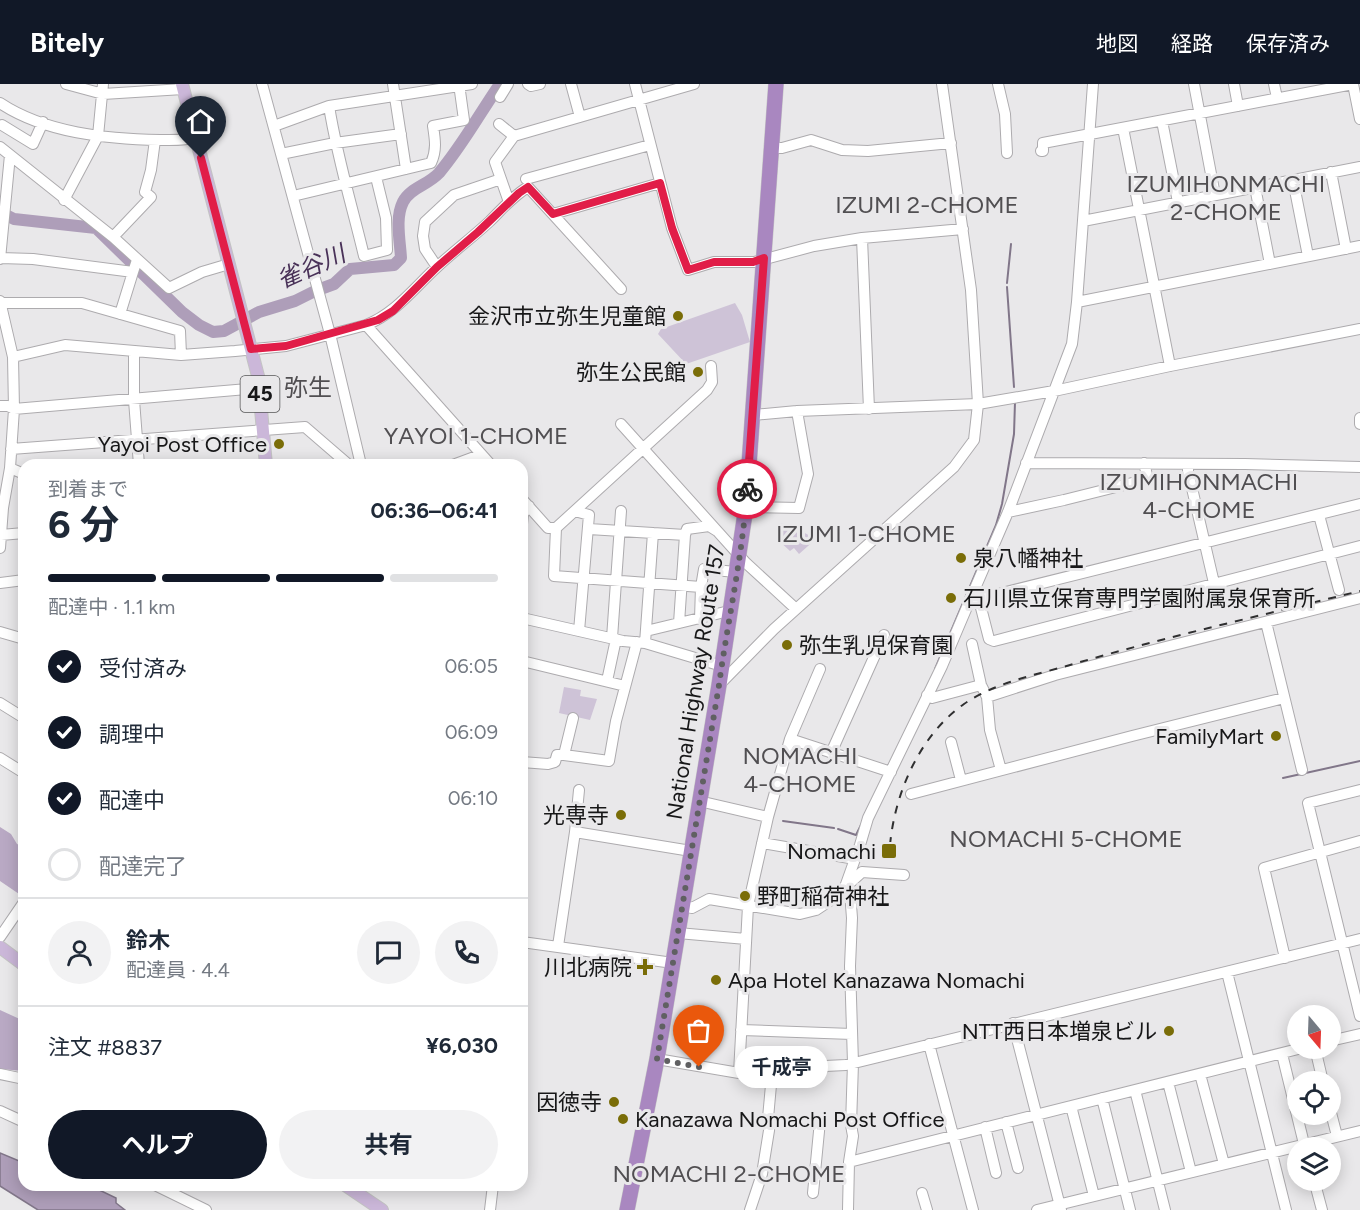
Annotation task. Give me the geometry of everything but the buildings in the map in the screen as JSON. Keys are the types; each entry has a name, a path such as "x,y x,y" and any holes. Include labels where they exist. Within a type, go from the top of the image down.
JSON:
{"highway":[{"name":"National Highway Route 157","path":"627,1210 657,1059 740,555 746,507 776,84"}],"main road":[{"name":"45","path":"182,87 251,349 259,388 265,459"},
{"path":"0,947 18,960"},
{"path":"354,1191 382,1210"}],"street":[{"path":"66,84 103,89 182,87"},
{"path":"262,84 330,334 360,459"},
{"path":"274,126 329,106 394,90 472,84"},
{"path":"500,97 508,84"},
{"path":"528,84 531,86 540,84"},
{"path":"571,84 580,117"},
{"path":"635,84 672,228 688,270 714,262 753,262 814,246 862,238 963,229"},
{"path":"509,202 495,162 514,135 694,84"},
{"path":"719,685 796,609 954,467 974,440 978,404 971,290 942,84"},
{"path":"998,84 1005,114 1007,153"},
{"path":"845,887 868,818 974,600 1072,344 1093,84"},
{"path":"1194,84 1215,195"},
{"path":"1234,84 1238,105"},
{"path":"1274,84 1277,98"},
{"path":"1041,151 1043,151 1043,143 1353,84 1360,119"},
{"path":"293,196 431,163 436,143 433,126 464,120 459,85"},
{"path":"64,200 98,136 103,89"},
{"path":"394,90 406,169"},
{"path":"0,103 10,110 60,128 98,136 155,140 188,140 196,137"},
{"path":"329,106 335,143 364,256 387,250 386,218 376,177"},
{"path":"10,110 1,127 33,144 43,122"},
{"path":"1161,121 1178,202"},
{"path":"499,124 514,135"},
{"path":"1123,128 1170,366"},
{"path":"281,154 335,143 400,134"},
{"path":"113,237 151,197 145,192 152,170 155,140"},
{"path":"772,148 782,148 811,140 842,150 868,151 951,142"},
{"path":"526,179 650,145"},
{"path":"0,147 113,237 135,266 169,288 202,272 229,264"},
{"path":"10,155 4,181 0,258 135,266"},
{"path":"1083,221 1360,167"},
{"path":"1331,172 1346,249"},
{"path":"437,267 426,249 423,236 425,222 454,195 501,179"},
{"path":"1293,180 1308,256"},
{"path":"553,214 660,183"},
{"path":"13,357 65,345 182,355 286,346 366,325 393,311 437,267 528,187 621,289"},
{"path":"1255,187 1270,264"},
{"path":"862,238 869,409"},
{"path":"1077,302 1360,246"},
{"path":"120,314 135,266"},
{"path":"0,548 14,410 13,357 1,308 82,303 180,331 182,355"},
{"path":"366,325 484,459"},
{"path":"753,415 797,411 978,404 1054,391 1360,329"},
{"path":"134,352 134,400 139,459"},
{"path":"528,507 548,528 556,528 706,390 712,382 711,366"},
{"path":"0,406 8,406 14,410 37,406 134,400 259,388"},
{"path":"746,507 799,508 808,474 797,411"},
{"path":"1360,418 1360,424"},
{"path":"621,424 746,563 796,609"},
{"path":"11,449 305,427 341,459"},
{"path":"469,459 480,455"},
{"path":"1026,463 1360,467"},
{"path":"1008,512 1148,479 1144,463"},
{"path":"1188,465 1217,596"},
{"path":"9,468 18,472"},
{"path":"974,600 1360,504"},
{"path":"575,511 589,515 579,630"},
{"path":"607,681 614,639 621,511"},
{"path":"1319,515 1338,590"},
{"path":"679,623 687,529 709,526 722,535"},
{"path":"556,528 554,576 701,587"},
{"path":"589,529 685,535"},
{"path":"528,762 548,764 555,762 557,755 609,760 625,686 646,631 653,533"},
{"path":"1,538 18,534"},
{"path":"974,600 989,639 994,641 1360,546"},
{"path":"700,619 704,569 736,572"},
{"path":"0,583 18,581"},
{"path":"987,698 1055,675 1360,598"},
{"path":"646,631 729,611"},
{"path":"528,619 641,643 722,666"},
{"path":"1266,622 1302,770"},
{"path":"0,632 18,637"},
{"path":"831,753 884,635"},
{"path":"972,644 981,685 987,698 990,730 1001,770"},
{"path":"528,662 625,686"},
{"path":"739,1073 748,906 768,817 790,739 820,669"},
{"path":"927,696 932,698 981,685"},
{"path":"911,794 1284,698"},
{"path":"0,703 18,714"},
{"path":"564,755 573,718"},
{"path":"790,739 891,772"},
{"path":"951,742 961,780"},
{"path":"0,758 18,769"},
{"path":"558,946 579,790"},
{"path":"1360,790 1308,804 1360,1016"},
{"path":"699,801 768,817"},
{"path":"575,832 691,851"},
{"path":"1285,957 1264,868 1360,841"},
{"path":"762,843 855,859"},
{"path":"683,906 692,908 709,899 800,914 816,910 831,900 862,872 904,875"},
{"path":"845,887 850,892 852,918 850,966 853,1063 851,1125 853,1136 849,1162 848,1210"},
{"path":"0,938 18,911"},
{"path":"678,933 746,939"},
{"path":"657,1059 739,1073 816,1076 825,1066 853,1063 1360,939"},
{"path":"528,943 673,963"},
{"path":"1227,972 1286,1210"},
{"path":"1013,1023 1060,1207"},
{"path":"741,1030 852,1034"},
{"path":"1341,1038 1360,1034"},
{"path":"929,1044 973,1210"},
{"path":"849,1162 1287,1052"},
{"path":"1282,1053 1303,1137"},
{"path":"0,1074 18,1078"},
{"path":"750,1210 762,1174 770,1118 772,1074"},
{"path":"1200,1074 1224,1164"},
{"path":"1168,1082 1191,1172"},
{"path":"1135,1090 1165,1210"},
{"path":"1102,1098 1130,1210"},
{"path":"1071,1106 1094,1196"},
{"path":"0,1111 18,1119"},
{"path":"813,1193 820,1120"},
{"path":"1006,1122 1018,1168"},
{"path":"1334,1125 1337,1136"},
{"path":"985,1127 996,1173"},
{"path":"1334,1137 1360,1131"},
{"path":"1037,1210 1060,1207 1125,1188 1287,1149"},
{"path":"167,1191 206,1210"},
{"path":"490,1210 492,1191"},
{"path":"1317,1191 1322,1210"},
{"path":"922,1193 927,1210"}],"shaded area":[{"path":"735,303 742,315 750,342 686,364 658,334 661,329"},
{"path":"780,523 801,526 801,531 816,539 799,554 794,548 790,551 777,539 776,526 780,526"},
{"path":"564,687 581,690 580,696 597,699 590,720 559,713"},
{"path":"0,827 11,834 18,844 18,893 0,881"},
{"path":"0,1010 18,1018 18,1070 0,1069"},
{"path":"0,1153 18,1160 18,1191 101,1191 116,1198 116,1203 125,1210 38,1210 0,1186"}],"waterway":[{"name":"雀谷川","path":"0,212 14,219 96,228 182,312 213,332 224,331 259,312 295,301 334,284 350,269 394,265 401,258 399,222 403,202 410,193 439,173 500,84"},
{"path":"1007,283 1011,244"},
{"path":"1007,287 1014,387"},
{"path":"935,669 996,525 1002,504 1014,434 1015,402"},
{"path":"1283,778 1360,761"},
{"path":"783,821 834,828"},
{"path":"838,829 856,835 861,825"}],"railway":[{"path":"890,845 897,805 912,766 923,748 948,717 964,704 988,690 1015,680 1106,655 1360,591"}],"way so far":[{"path":"699,1067 657,1059 719,685 727,622 740,555 747,489"}],"place":[{"name":"金沢市立弥生児童館","path":"678,316"},
{"name":"弥生公民館","path":"698,372"},
{"name":"Yayoi Post Office","path":"279,444"},
{"name":"泉八幡神社","path":"961,558"},
{"name":"石川県立保育専門学園附属泉保育所","path":"951,598"},
{"name":"弥生乳児保育園","path":"787,645"},
{"name":"FamilyMart","path":"1276,736"},
{"name":"光専寺","path":"621,815"},
{"name":"Nomachi","path":"889,851"},
{"name":"野町稲荷神社","path":"745,896"},
{"name":"川北病院","path":"645,967"},
{"name":"Apa Hotel Kanazawa Nomachi","path":"716,980"},
{"name":"NTT西日本増泉ビル","path":"1169,1031"},
{"name":"千成亭","path":"699,1067"},
{"name":"因徳寺","path":"614,1102"},
{"name":"Kanazawa Nomachi Post Office","path":"623,1119"}],"district":[{"name":"IZUMIHONMACHI 2-CHOME","path":"1226,198"},
{"name":"IZUMI 2-CHOME","path":"927,205"},
{"name":"弥生","path":"308,388"},
{"name":"YAYOI 1-CHOME","path":"476,436"},
{"name":"IZUMIHONMACHI 4-CHOME","path":"1199,496"},
{"name":"IZUMI 1-CHOME","path":"866,534"},
{"name":"NOMACHI 4-CHOME","path":"800,770"},
{"name":"NOMACHI 5-CHOME","path":"1066,839"},
{"name":"NOMACHI 2-CHOME","path":"729,1174"}],"route":[{"path":"201,158 251,349 286,346 378,320 393,311 437,267 528,187 553,214 660,183 672,228 688,270 714,262 753,262 764,258 747,489"}]}
